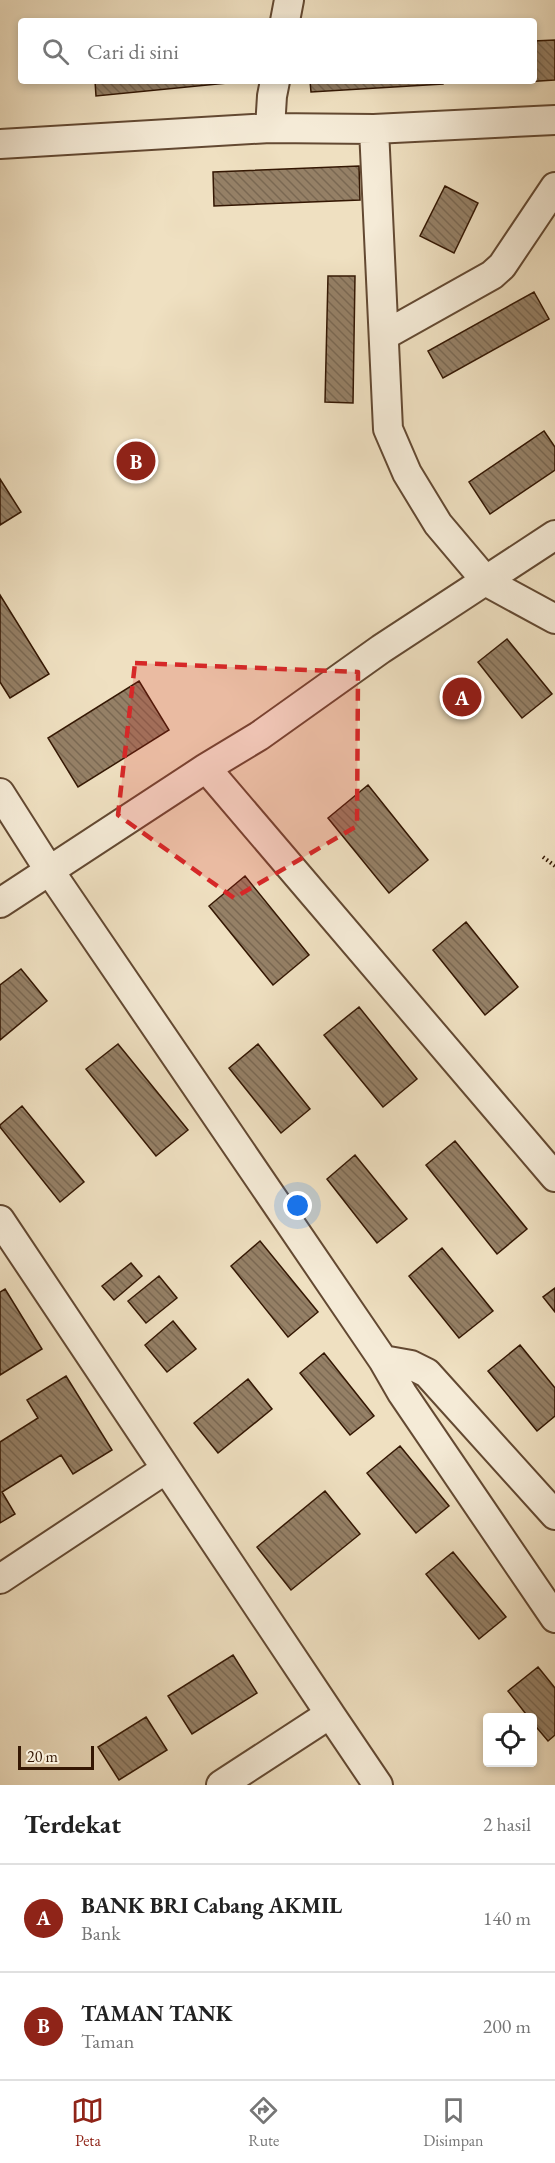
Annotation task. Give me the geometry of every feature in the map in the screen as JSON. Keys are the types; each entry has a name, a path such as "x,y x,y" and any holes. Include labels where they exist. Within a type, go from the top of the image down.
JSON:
{"street":[{"path":"286,18 289,0"},
{"path":"270,128 274,84"},
{"path":"0,144 270,128 374,129 555,120"},
{"path":"374,129 388,429 407,473 438,524 487,582 555,619"},
{"path":"385,335 492,275 502,266 555,188"},
{"path":"0,903 206,768 259,736 381,649 555,536"},
{"path":"206,768 555,1177"},
{"path":"0,793 49,870 555,1618"},
{"path":"0,1220 378,1785"},
{"path":"382,1360 411,1365 427,1373 555,1515"},
{"path":"0,1578 166,1469"},
{"path":"221,1785 330,1714"}],"path":[{"path":"543,857 555,866"}],"highlighted area":[{"path":"135,663 358,672 357,826 234,898 118,815"}],"building":[{"path":"555,40 555,80 537,81 537,41"},
{"path":"95,84 218,84 96,96"},
{"path":"310,84 443,84 311,92"},
{"path":"359,166 360,200 214,206 213,172"},
{"path":"445,186 478,203 454,253 420,236"},
{"path":"328,276 355,276 353,403 325,402"},
{"path":"534,292 549,319 443,378 428,351"},
{"path":"544,431 555,447 555,470 490,514 469,482"},
{"path":"0,479 21,512 0,525"},
{"path":"0,595 49,674 10,698 0,682"},
{"path":"507,639 552,694 522,718 478,662"},
{"path":"139,681 169,730 78,787 48,738"},
{"path":"368,785 428,860 389,893 328,818"},
{"path":"245,876 309,955 273,985 209,906"},
{"path":"466,922 518,987 485,1015 433,950"},
{"path":"21,969 47,1001 0,1040 0,985"},
{"path":"359,1007 417,1079 383,1107 324,1035"},
{"path":"118,1044 188,1130 156,1156 86,1069"},
{"path":"258,1044 310,1109 281,1133 229,1068"},
{"path":"22,1106 84,1182 60,1202 0,1127"},
{"path":"455,1141 527,1229 497,1254 426,1165"},
{"path":"355,1155 407,1219 377,1243 327,1179"},
{"path":"260,1241 318,1312 288,1337 231,1266"},
{"path":"442,1248 493,1311 459,1338 409,1276"},
{"path":"131,1263 142,1276 114,1300 102,1286"},
{"path":"159,1276 177,1298 146,1323 128,1301"},
{"path":"555,1288 555,1312 543,1297"},
{"path":"5,1289 42,1349 0,1375 0,1292"},
{"path":"173,1321 196,1349 167,1372 145,1345"},
{"path":"520,1345 555,1388 555,1416 537,1431 488,1371"},
{"path":"324,1353 374,1416 350,1435 300,1373"},
{"path":"66,1376 112,1450 73,1474 61,1455 2,1492 15,1514 0,1523 0,1442 38,1418 27,1400"},
{"path":"248,1379 272,1409 218,1453 194,1423"},
{"path":"400,1446 449,1506 416,1533 367,1473"},
{"path":"325,1491 360,1534 291,1590 257,1547"},
{"path":"453,1552 506,1617 479,1639 426,1574"},
{"path":"233,1655 257,1693 192,1734 168,1696"},
{"path":"538,1667 555,1688 555,1735 548,1741 537,1728 537,1713 525,1713 508,1691"},
{"path":"146,1717 167,1750 119,1780 98,1747"}],"place":[{"name":"TAMAN TANK","path":"136,461"},
{"name":"BANK BRI Cabang AKMIL","path":"462,697"}]}
